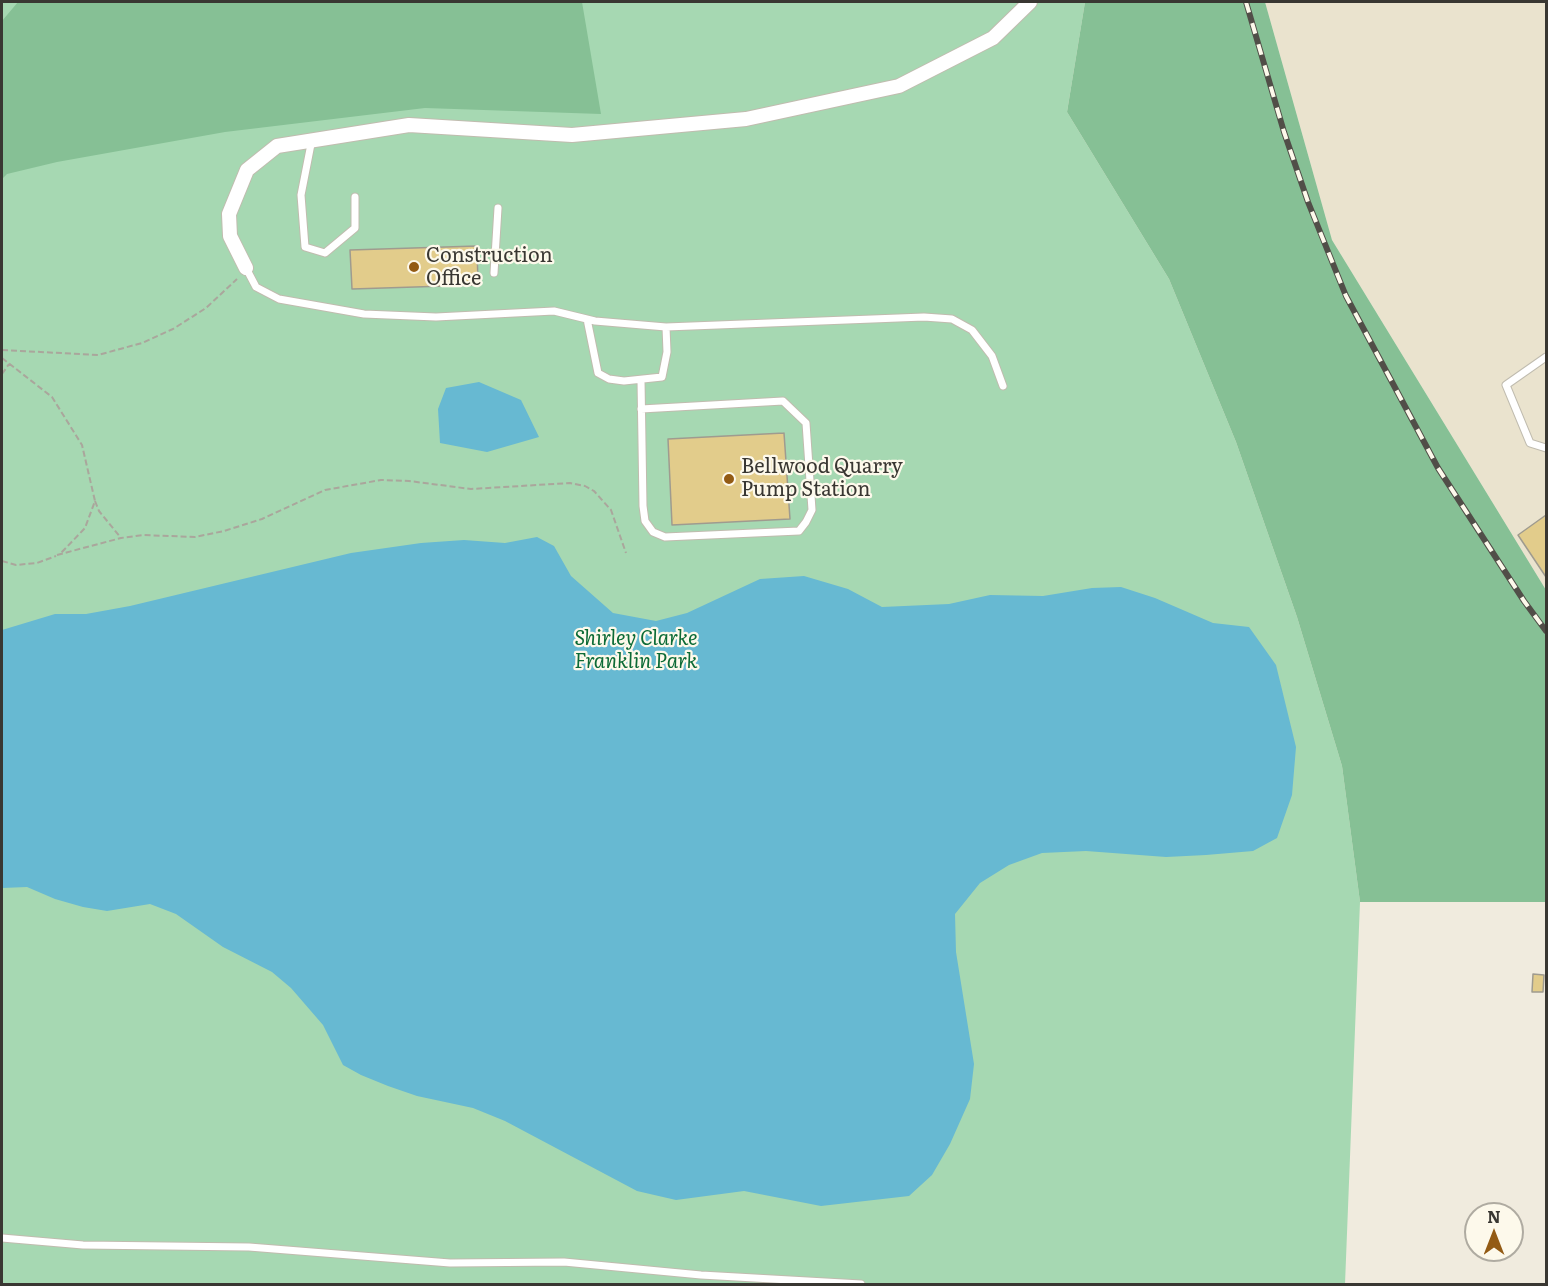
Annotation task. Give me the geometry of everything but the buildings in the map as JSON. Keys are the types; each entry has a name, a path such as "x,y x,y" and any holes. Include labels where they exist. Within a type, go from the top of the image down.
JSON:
{"street":[{"path":"246,268 230,236 229,214 247,170 277,146 312,138 409,125 572,135 746,119 899,86 993,38 1030,2"}],"lane":[{"path":"312,138 301,195 305,247 325,253 355,228 355,197"},
{"path":"494,273 499,232 498,208"},
{"path":"246,268 256,287 279,298 364,315 436,317 554,311 587,319 666,327 924,317 952,319 972,330 992,356 1004,386"},
{"path":"587,319 598,373 609,379 624,381 662,377 667,352 666,327"},
{"path":"1546,357 1506,385 1530,443 1546,448"},
{"path":"640,380 643,506 645,521 653,532 665,537 799,531 806,522 812,510 806,423 783,402 641,409"},
{"path":"2,1238 83,1245 249,1247 450,1263 564,1262 701,1275 861,1284"}],"path":[{"path":"2,350 98,355 142,343 173,329 206,308 230,287 246,268"},
{"path":"2,358 52,397 70,421 82,445 99,511 121,538"},
{"path":"2,374 10,363"},
{"path":"2,562 16,565 37,563 57,555 121,538 143,535 195,537 262,519 325,490 351,483 410,481 471,489 570,483 594,491 611,510 626,553"},
{"path":"57,555 66,550 85,528 95,501"}],"shaded area":[{"path":"1265,2 1546,2 1546,590 1332,240"}],"green space":[{"name":"Shirley Clarke Franklin Park","path":"2,2 1085,2 1067,112 1169,279 1236,442 1297,617 1342,766 1360,902 1345,1284 2,1284"},
{"path":"18,2 582,2 601,114 425,108 225,132 57,162 7,174 2,179 2,21"},
{"path":"1085,2 1265,2 1332,240 1546,590 1546,902 1360,902 1342,766 1297,617 1236,442 1169,279 1067,112"}],"water":[{"path":"479,382 521,400 539,437 487,452 440,443 438,409 446,388"},
{"path":"537,537 554,546 571,576 613,613 656,621 687,613 760,579 804,576 848,589 882,607 949,604 990,595 1043,596 1092,588 1121,587 1155,598 1213,623 1249,627 1276,665 1296,747 1292,795 1277,838 1253,851 1206,855 1166,857 1086,851 1042,853 1009,865 980,883 955,914 956,952 974,1064 970,1099 950,1144 932,1175 909,1196 821,1206 744,1191 676,1200 637,1191 505,1121 473,1108 417,1096 388,1086 343,1065 323,1025 291,988 272,972 223,947 176,914 150,904 107,911 55,899 27,887 2,888 2,630 55,614 86,614 130,606 351,553 421,543 464,540 505,543"}],"railway":[{"path":"1246,2 1284,132 1308,202 1346,296 1438,468 1546,631"}],"place":[{"name":"Construction Office","path":"414,267"},
{"name":"Bellwood Quarry Pump Station","path":"729,479"}]}
